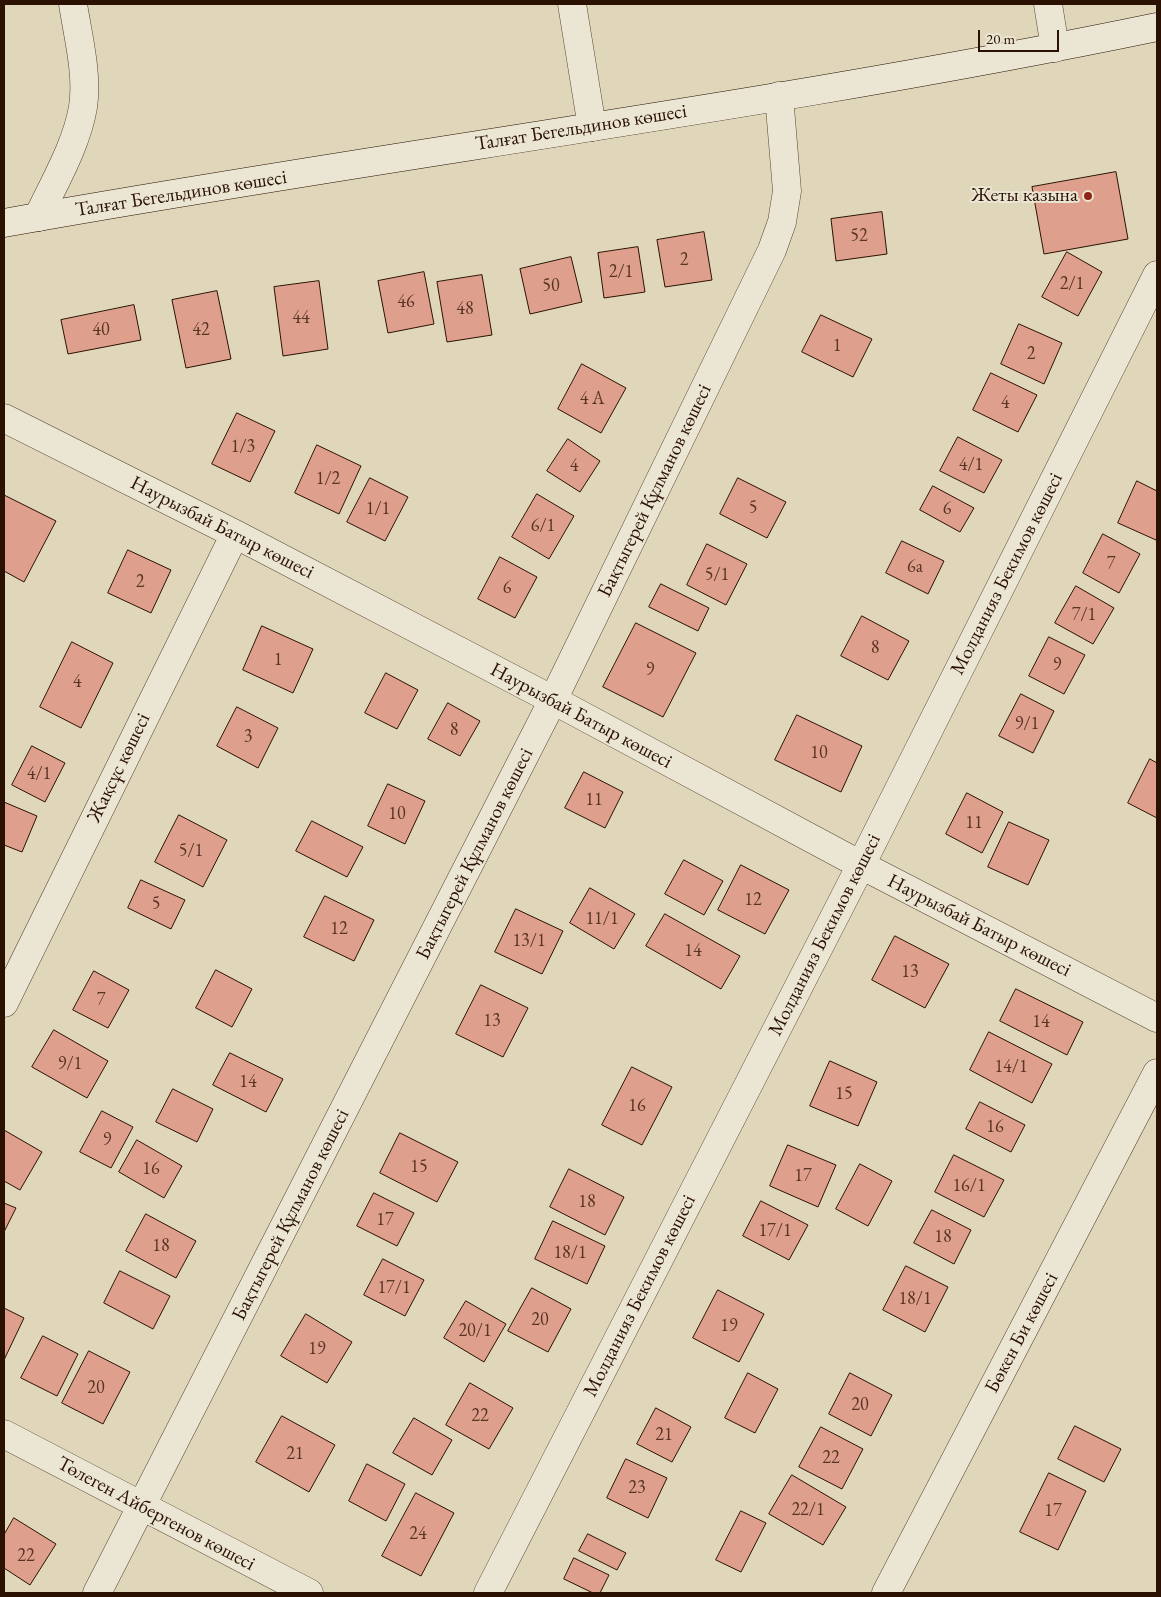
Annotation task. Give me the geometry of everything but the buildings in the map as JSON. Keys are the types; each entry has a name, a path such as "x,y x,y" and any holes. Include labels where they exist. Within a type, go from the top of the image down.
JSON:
{"street":[{"path":"38,217 70,148 79,125 83,106 84,82 73,4"},
{"path":"572,4 592,127"},
{"path":"1048,4 1055,48"},
{"name":"Талғат Бегельдинов көшесі","path":"4,223 778,96 1055,48 1157,28"},
{"name":"Бақтыгерей Құлманов көшесі","path":"98,1593 553,700 772,250 784,213 787,191 778,96"},
{"name":"Молданияз Бекимов көшесі","path":"488,1593 861,865 1157,275"},
{"name":"Наурызбай Батыр көшесі","path":"4,418 235,534 553,700 861,865 1157,1018"},
{"name":"Жақсұс көшесі","path":"4,1003 235,534"},
{"name":"Бөкен Би көшесі","path":"886,1593 1157,1073"},
{"name":"Төлеген Айбергенов көшесі","path":"4,1434 309,1593"}],"place":[{"name":"Жеты казына","path":"1088,196"}]}
